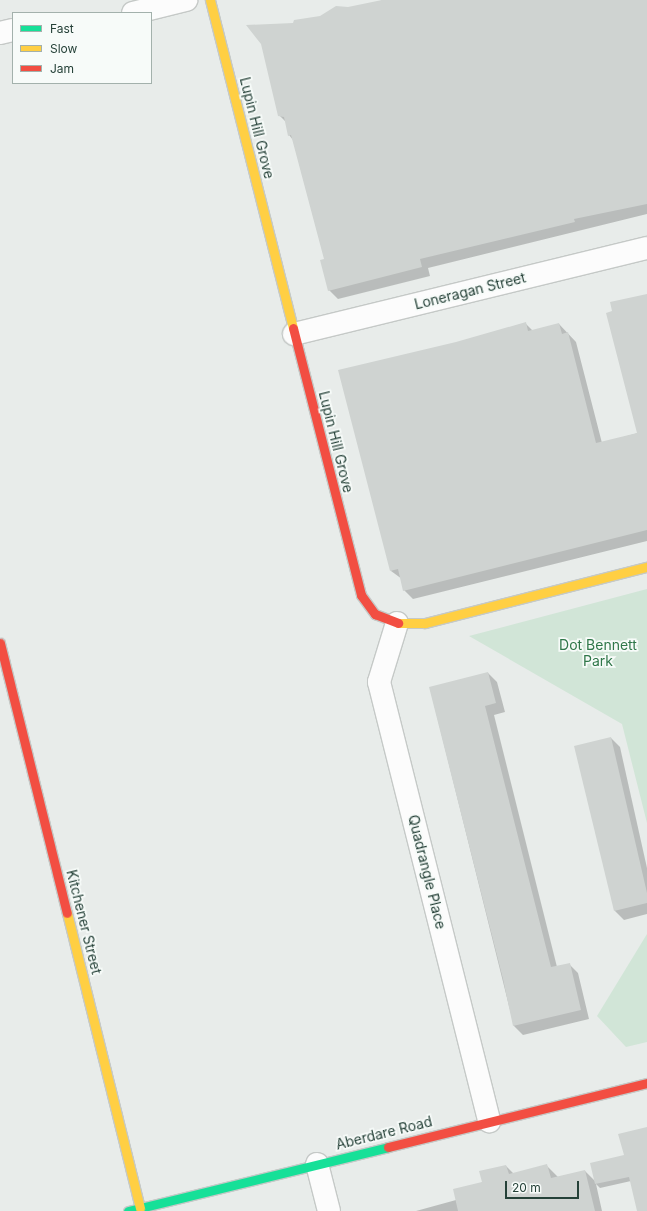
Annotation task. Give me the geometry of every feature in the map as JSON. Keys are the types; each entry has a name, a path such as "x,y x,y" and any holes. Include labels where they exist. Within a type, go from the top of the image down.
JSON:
{"street":[{"path":"137,12 186,0"},
{"name":"Lupin Hill Grove","path":"210,0 361,595 375,614 397,623 425,623 647,567"},
{"path":"0,33 12,30"},
{"name":"Loneragan Street","path":"294,334 647,248"},
{"name":"Quadrangle Place","path":"397,623 379,682 489,1121"},
{"name":"Kitchener Street","path":"0,643 140,1208"},
{"name":"Aberdare Road","path":"128,1211 647,1083"},
{"path":"317,1164 329,1211"}],"green space":[{"name":"Dot Bennett Park","path":"647,589 647,823 622,724 469,636"},
{"path":"647,934 647,1042 626,1047 597,1016"}],"building":[{"path":"382,0 647,0 647,204 574,219 575,222 420,259 422,267 328,291 320,260 324,259 291,135 288,136 284,117 278,116 261,44 246,25 293,23 294,20 320,16 336,6 348,7"},
{"path":"647,294 647,530 403,591 398,569 390,571 338,370 456,342 526,322 528,331 559,323 562,334 568,332 596,443 637,433 606,313 612,311 610,302"},
{"path":"488,672 496,703 485,706 551,967 570,963 581,1010 513,1026 503,979 429,687"},
{"path":"611,737 647,893 647,903 614,911 574,746"},
{"path":"647,1127 647,1211 637,1211 629,1177 595,1184 590,1163 624,1155 618,1134"},
{"path":"547,1164 551,1178 585,1170 595,1211 458,1211 453,1189 482,1182 479,1171 506,1165 509,1174"}],"traffic: fast":[{"path":"128,1211 388,1147"}],"traffic: slow":[{"path":"210,0 293,328"},
{"path":"398,623 425,623 647,567"},
{"path":"67,913 140,1208"}],"traffic: jam":[{"path":"293,328 361,595 375,614 398,623"},
{"path":"0,643 67,913"},
{"path":"388,1147 647,1083"}]}
